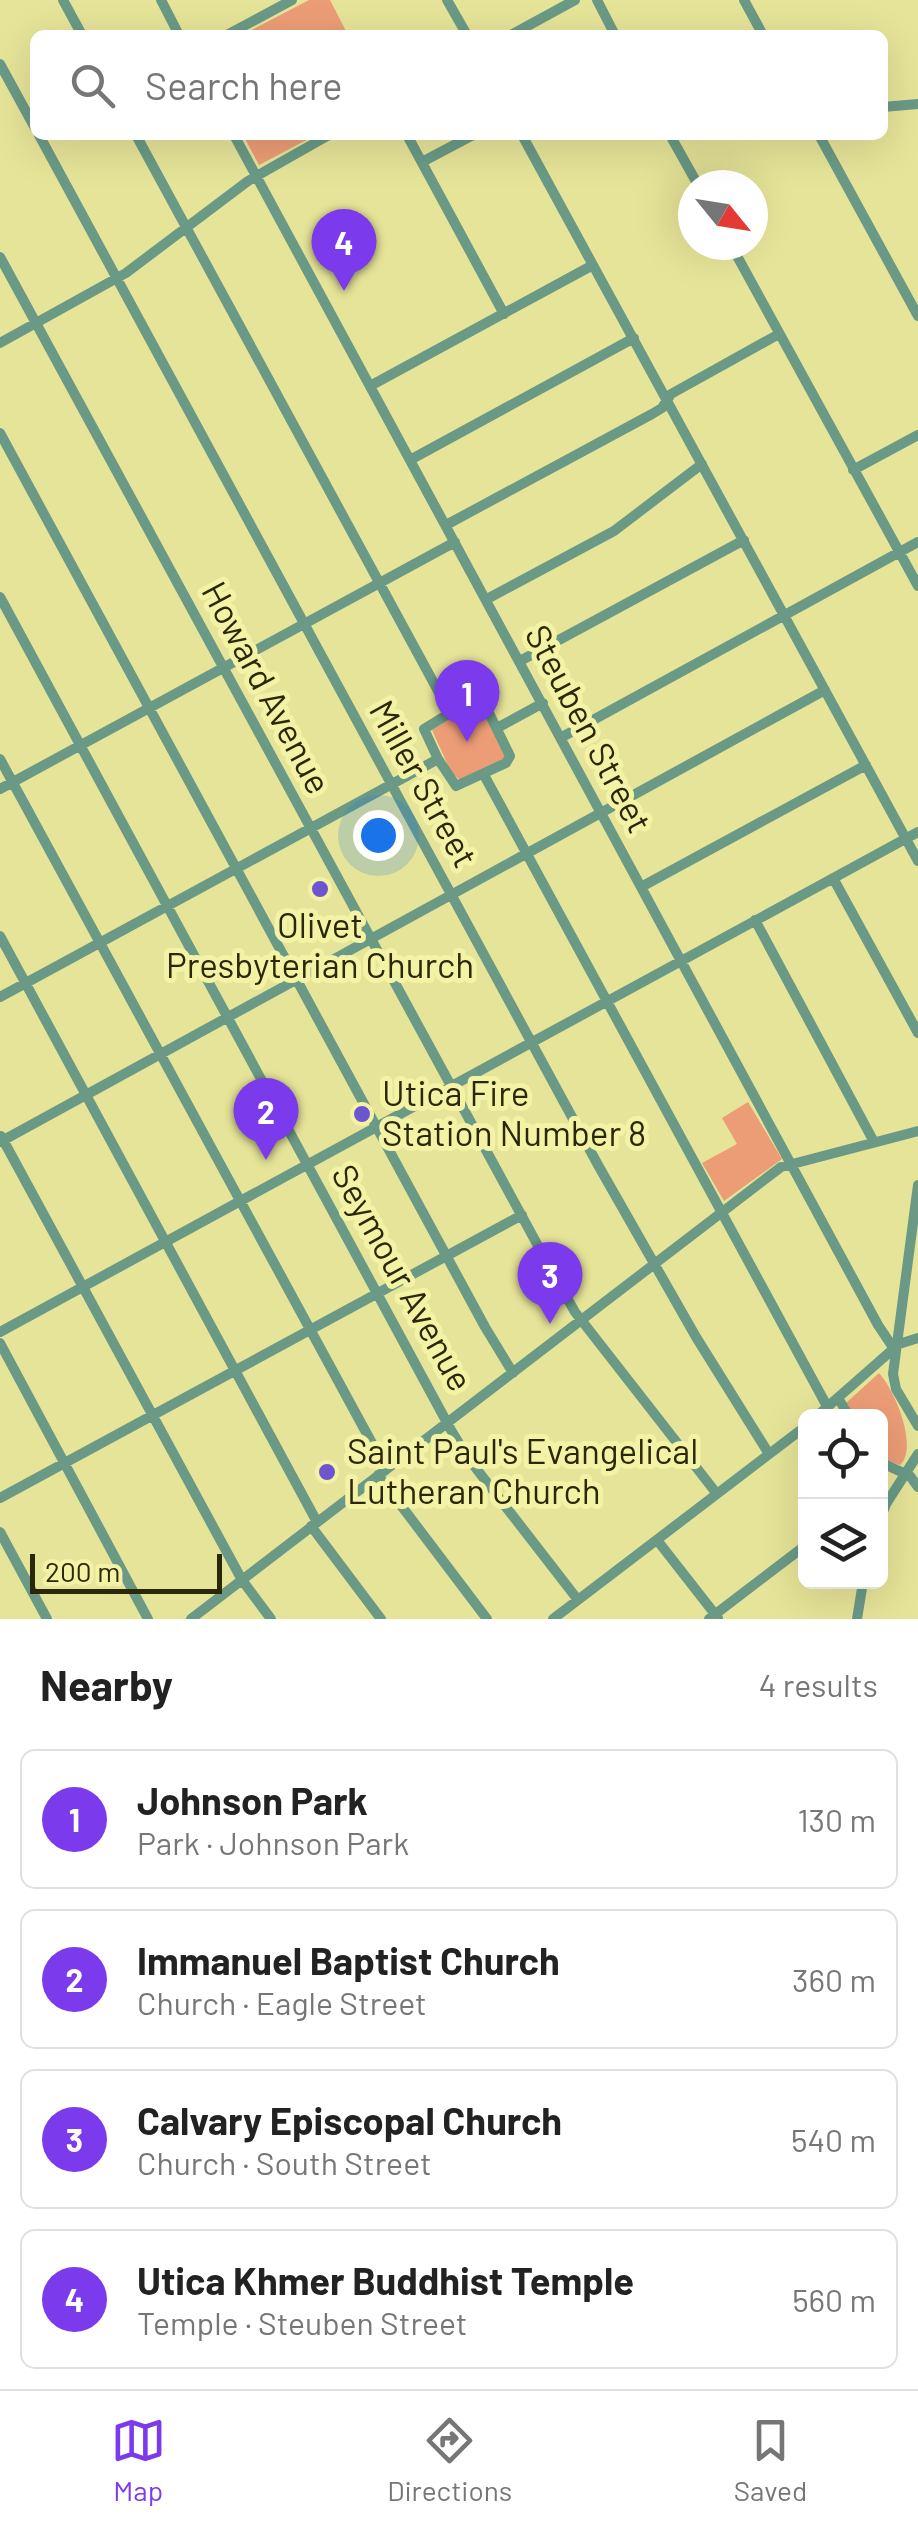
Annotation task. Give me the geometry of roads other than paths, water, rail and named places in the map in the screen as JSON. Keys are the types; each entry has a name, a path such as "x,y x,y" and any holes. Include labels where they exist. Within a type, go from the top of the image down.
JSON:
{"street":[{"path":"63,0 79,30"},
{"path":"161,0 176,30"},
{"path":"236,30 292,0"},
{"path":"447,0 464,30"},
{"path":"520,30 575,0"},
{"path":"597,0 612,30"},
{"path":"744,0 760,30"},
{"path":"0,64 30,119"},
{"path":"888,107 918,104"},
{"name":"Miller Street","path":"42,140 654,1265 768,1454"},
{"path":"139,140 449,712"},
{"name":"Steuben Street","path":"237,140 878,1325 894,1348"},
{"path":"0,343 117,278 256,176 321,140"},
{"path":"409,140 504,314"},
{"path":"422,162 464,140"},
{"path":"525,140 918,861"},
{"path":"673,140 690,170"},
{"path":"821,140 918,316"},
{"name":"Howard Avenue","path":"0,257 451,1087 582,1320 716,1494"},
{"path":"739,260 918,586"},
{"path":"370,386 593,264"},
{"path":"446,525 652,414 671,394 780,334"},
{"path":"410,460 634,338"},
{"path":"0,433 513,1372"},
{"path":"854,470 918,435"},
{"path":"487,599 614,531 702,464"},
{"path":"520,662 744,540"},
{"path":"0,789 456,542"},
{"path":"562,737 918,542"},
{"name":"Seymour Avenue","path":"0,597 468,1458 578,1600"},
{"path":"271,1619 242,1580 1,1138 453,897 825,690"},
{"path":"478,700 497,728 510,756 506,763 456,786 424,729 449,712 478,700"},
{"path":"497,728 543,703"},
{"path":"0,759 310,1330 382,1472 487,1619"},
{"path":"0,997 438,759"},
{"path":"641,886 866,765"},
{"path":"484,775 828,1408 894,1348 918,1338"},
{"path":"0,1332 918,832"},
{"path":"833,878 918,1033"},
{"path":"755,920 874,1142"},
{"path":"0,936 236,1370 314,1524 381,1619"},
{"path":"191,1619 781,1167 918,1131"},
{"path":"896,1389 892,1374 894,1348 913,1256 918,1185"},
{"path":"0,1498 522,1215"},
{"path":"0,1343 148,1619"},
{"path":"876,1364 918,1426"},
{"path":"838,1398 845,1409"},
{"path":"553,1619 798,1432"},
{"path":"888,1501 918,1454"},
{"path":"888,1466 905,1474 918,1487"},
{"path":"0,1532 48,1619"},
{"path":"657,1540 714,1617 798,1551"},
{"path":"858,1619 862,1589"}],"place":[{"name":"Utica Khmer Buddhist Temple","path":"344,291"},
{"name":"Johnson Park","path":"467,742"},
{"name":"Olivet Presbyterian Church","path":"320,889"},
{"name":"Utica Fire Station Number 8","path":"362,1114"},
{"name":"Immanuel Baptist Church","path":"266,1160"},
{"name":"Calvary Episcopal Church","path":"550,1324"},
{"name":"Saint Paul's Evangelical Lutheran Church","path":"327,1472"}]}
